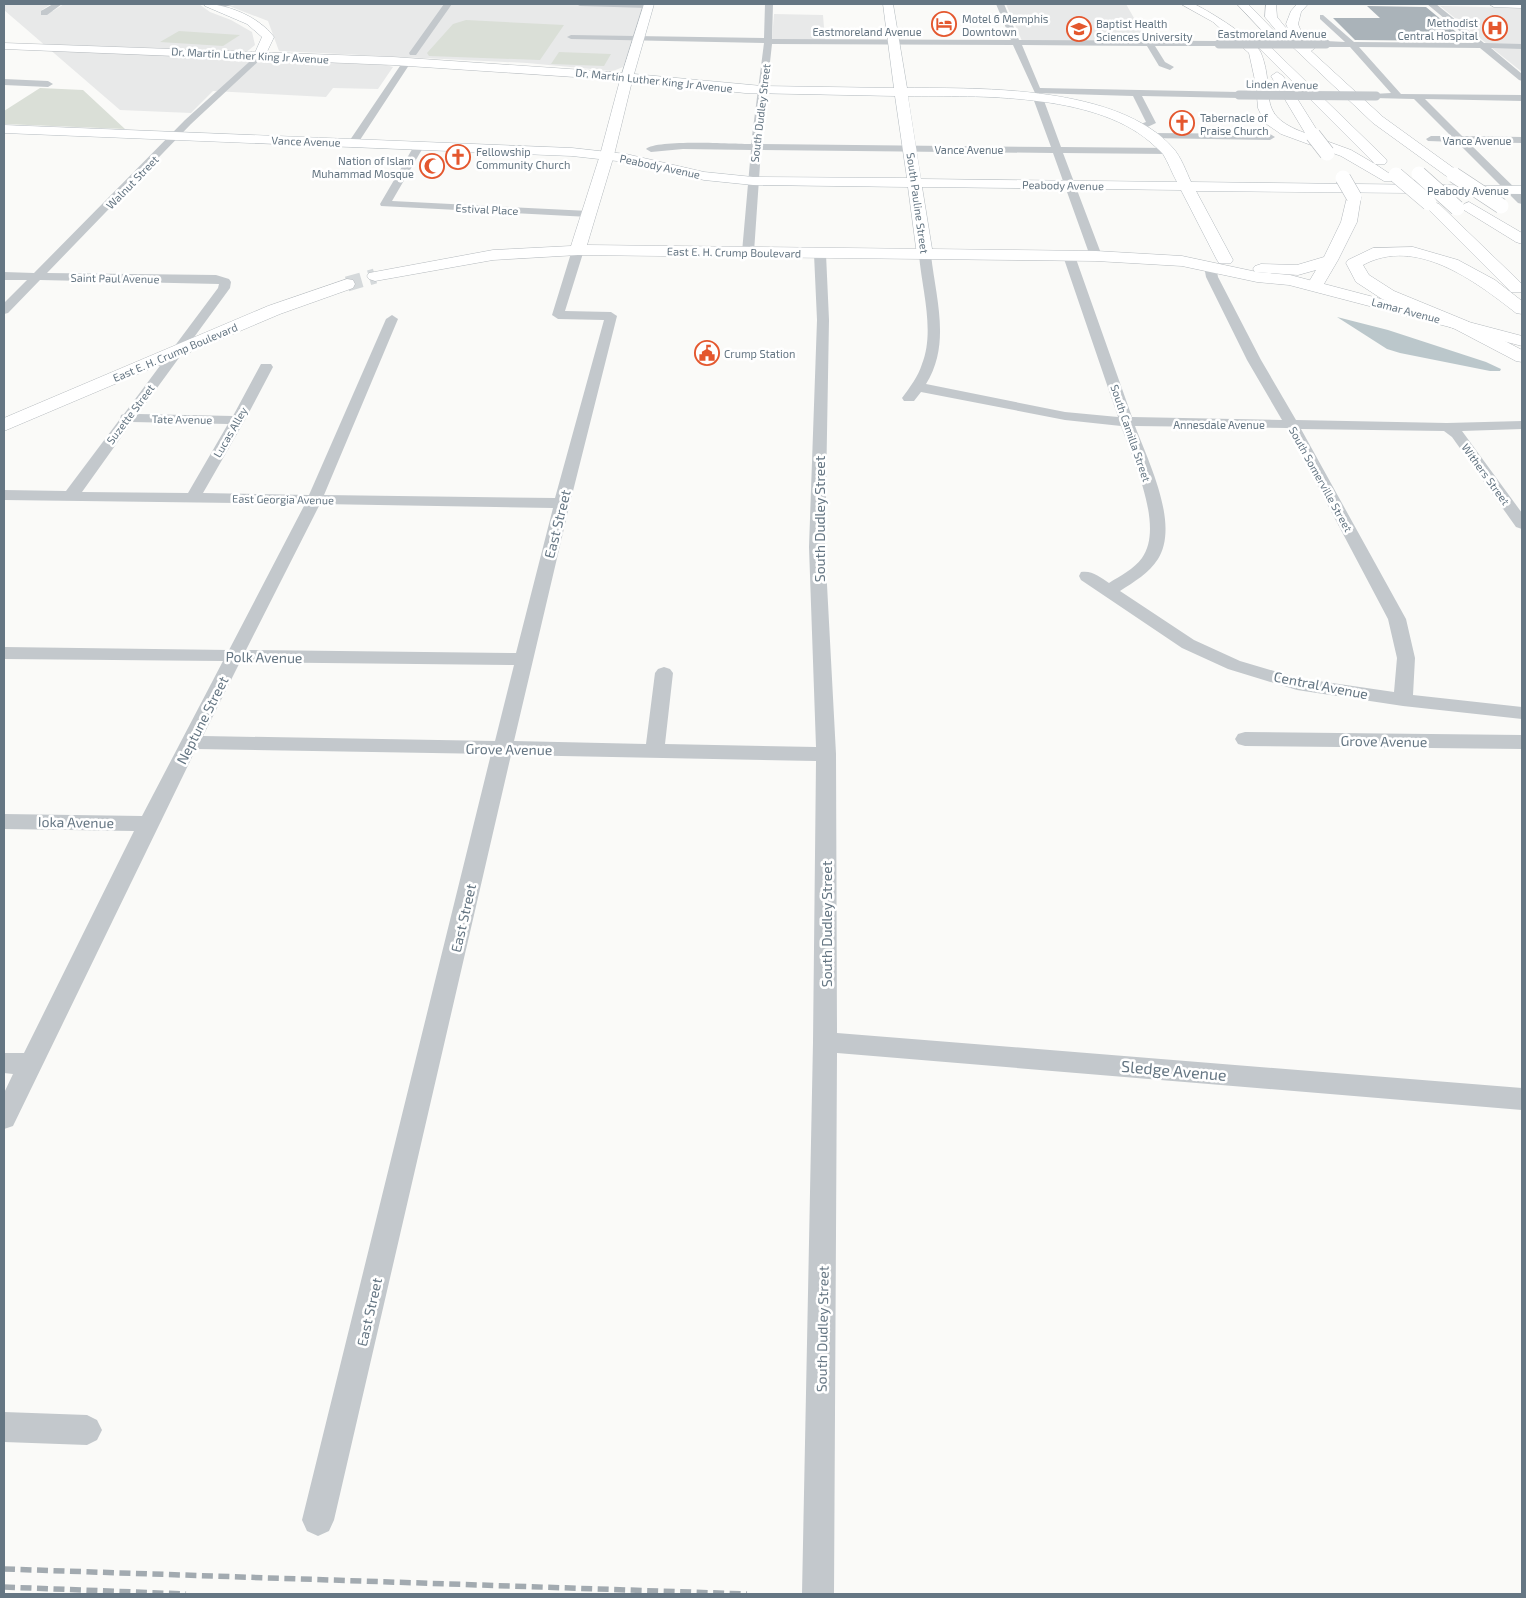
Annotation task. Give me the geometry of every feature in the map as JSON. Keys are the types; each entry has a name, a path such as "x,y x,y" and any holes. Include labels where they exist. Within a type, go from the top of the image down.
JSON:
{"main road":[{"name":"South Pauline Street","path":"888,4 925,255"},
{"path":"1186,4 1217,20 1255,52 1262,85 1264,108 1270,120 1286,131 1346,152 1392,177"},
{"path":"1212,4 1241,39"},
{"path":"1242,4 1304,67 1380,138 1420,172 1463,208 1522,239"},
{"path":"1271,4 1270,15 1275,25 1378,120 1515,216"},
{"path":"1303,4 1295,14 1293,29 1298,38 1315,54 1335,80"},
{"path":"1494,4 1519,4"},
{"path":"578,250 607,156 648,5"},
{"path":"213,6 251,22 264,32 268,37 260,55"},
{"path":"1242,25 1392,177 1430,208 1479,240"},
{"name":"Dr. Martin Luther King Jr Avenue","path":"4,46 410,58 763,90 966,92 1039,95 1091,109 1138,128 1152,136 1168,151 1187,186 1217,263"},
{"path":"1265,50 1272,69 1354,197 1349,222 1330,260 1314,285"},
{"name":"Vance Avenue","path":"5,130 572,152 607,156"},
{"name":"Peabody Avenue","path":"607,156 626,158 704,176 753,181 1517,190"},
{"path":"1463,208 1479,240 1522,294"},
{"name":"East E. H. Crump Boulevard","path":"375,276 493,255 578,250 1096,256 1217,263 1261,268 1290,280"},
{"path":"1522,309 1489,284 1452,263 1413,252 1373,253 1354,263 1362,278 1388,295 1461,325 1522,357"},
{"path":"1261,268 1298,270 1330,260"},
{"name":"East E. H. Crump Boulevard","path":"1217,263 1257,277 1290,280"},
{"name":"Lamar Avenue","path":"1290,280 1522,341"},
{"name":"East E. H. Crump Boulevard","path":"4,425 274,310 348,284"}],"street":[{"path":"44,14 58,4"},
{"path":"213,6 232,4"},
{"path":"352,143 448,4"},
{"path":"580,4 648,5"},
{"name":"South Dudley Street","path":"748,252 756,147 768,42 769,4"},
{"path":"1000,4 1015,44 1039,95 1069,185 1096,256"},
{"path":"1430,4 1522,78"},
{"path":"1323,17 1352,44 1399,97"},
{"name":"Eastmoreland Avenue","path":"571,37 768,42 1522,46"},
{"path":"1150,44 1162,64 1170,67"},
{"name":"Walnut Street","path":"4,310 219,92 231,84 260,55"},
{"path":"4,82 48,84"},
{"path":"1138,94 1151,123 1138,128"},
{"name":"Linden Avenue","path":"1039,95 1138,94 1522,98"},
{"path":"1417,97 1459,139 1517,190 1522,201"},
{"path":"1152,136 1270,137"},
{"name":"Vance Avenue","path":"1432,139 1522,140"},
{"name":"Estival Place","path":"419,146 385,204 588,214"},
{"name":"Vance Avenue","path":"651,149 674,146 1168,151"},
{"name":"East Street","path":"318,1520 361,1348 523,659 610,316 558,316 578,250"},
{"name":"South Dudley Street","path":"818,1594 826,1042 826,754 817,547 823,320 820,254"},
{"name":"South Pauline Street","path":"913,392 933,350 925,255"},
{"name":"South Camilla Street","path":"1069,256 1155,502 1159,529 1158,544 1149,562 1136,574 1107,591"},
{"name":"South Somerville Street","path":"1217,263 1212,278 1254,360 1397,619 1406,658 1403,700"},
{"name":"Saint Paul Avenue","path":"4,276 216,279 225,282"},
{"name":"Suzette Street","path":"70,497 126,418 224,288 225,282"},
{"name":"Neptune Street","path":"4,1118 148,824 315,499 392,319"},
{"name":"Lucas Alley","path":"193,497 238,420 266,367"},
{"name":"Annesdale Avenue","path":"913,392 1065,416 1128,422 1447,427 1522,426"},
{"name":"Tate Avenue","path":"126,418 238,420"},
{"name":"Withers Street","path":"1447,427 1457,434 1522,524"},
{"name":"East Georgia Avenue","path":"4,495 562,503"},
{"name":"Central Avenue","path":"1086,576 1188,644 1234,665 1298,684 1403,700 1522,713"},
{"name":"Polk Avenue","path":"4,653 523,659"},
{"path":"655,752 664,673"},
{"name":"Grove Avenue","path":"1246,739 1522,742"},
{"name":"Grove Avenue","path":"191,742 826,754"},
{"name":"Ioka Avenue","path":"4,821 148,824"},
{"name":"Sledge Avenue","path":"826,1042 1522,1098"},
{"path":"4,1063 31,1064"},
{"path":"4,1427 87,1430"}],"shaded area":[{"path":"4,4 51,4 42,10 53,11 64,4 199,4 210,12 231,20 252,32 255,45 238,59 386,65 393,67 378,89 333,88 326,97 213,91 191,113 120,110 4,10"},
{"path":"241,4 642,4 644,8 623,67 613,71 527,63 279,51 268,21 229,6"},
{"name":"Baptist Health Sciences University","path":"1006,4 1126,4 1147,41 1022,41"},
{"name":"Methodist Central Hospital","path":"1440,6 1522,8 1522,72 1492,48"},
{"path":"774,14 823,15 825,40 772,40"},
{"path":"466,20 564,25 540,60 429,56 427,53 453,24"},
{"path":"179,31 240,35 223,46 160,42"},
{"path":"559,52 611,54 604,66 551,64"},
{"path":"40,88 83,90 125,129 4,124 4,111"},
{"path":"1337,317 1388,330 1486,362 1501,369 1500,371 1490,371 1387,349"}],"building":[{"path":"1367,6 1426,7 1467,41 1355,40 1333,18 1380,18"}],"tunnel":[{"path":"347,284 375,276"}],"railway":[{"path":"4,1569 747,1594"},
{"path":"4,1587 186,1594"}],"place":[{"name":"Motel 6 Memphis Downtown","path":"944,24"},
{"name":"Methodist Central Hospital","path":"1495,28"},
{"name":"Baptist Health Sciences University","path":"1079,29"},
{"name":"Tabernacle of Praise Church","path":"1182,123"},
{"name":"Fellowship Community Church","path":"458,157"},
{"name":"Nation of Islam Muhammad Mosque","path":"432,166"},
{"name":"Crump Station","path":"707,353"}]}
